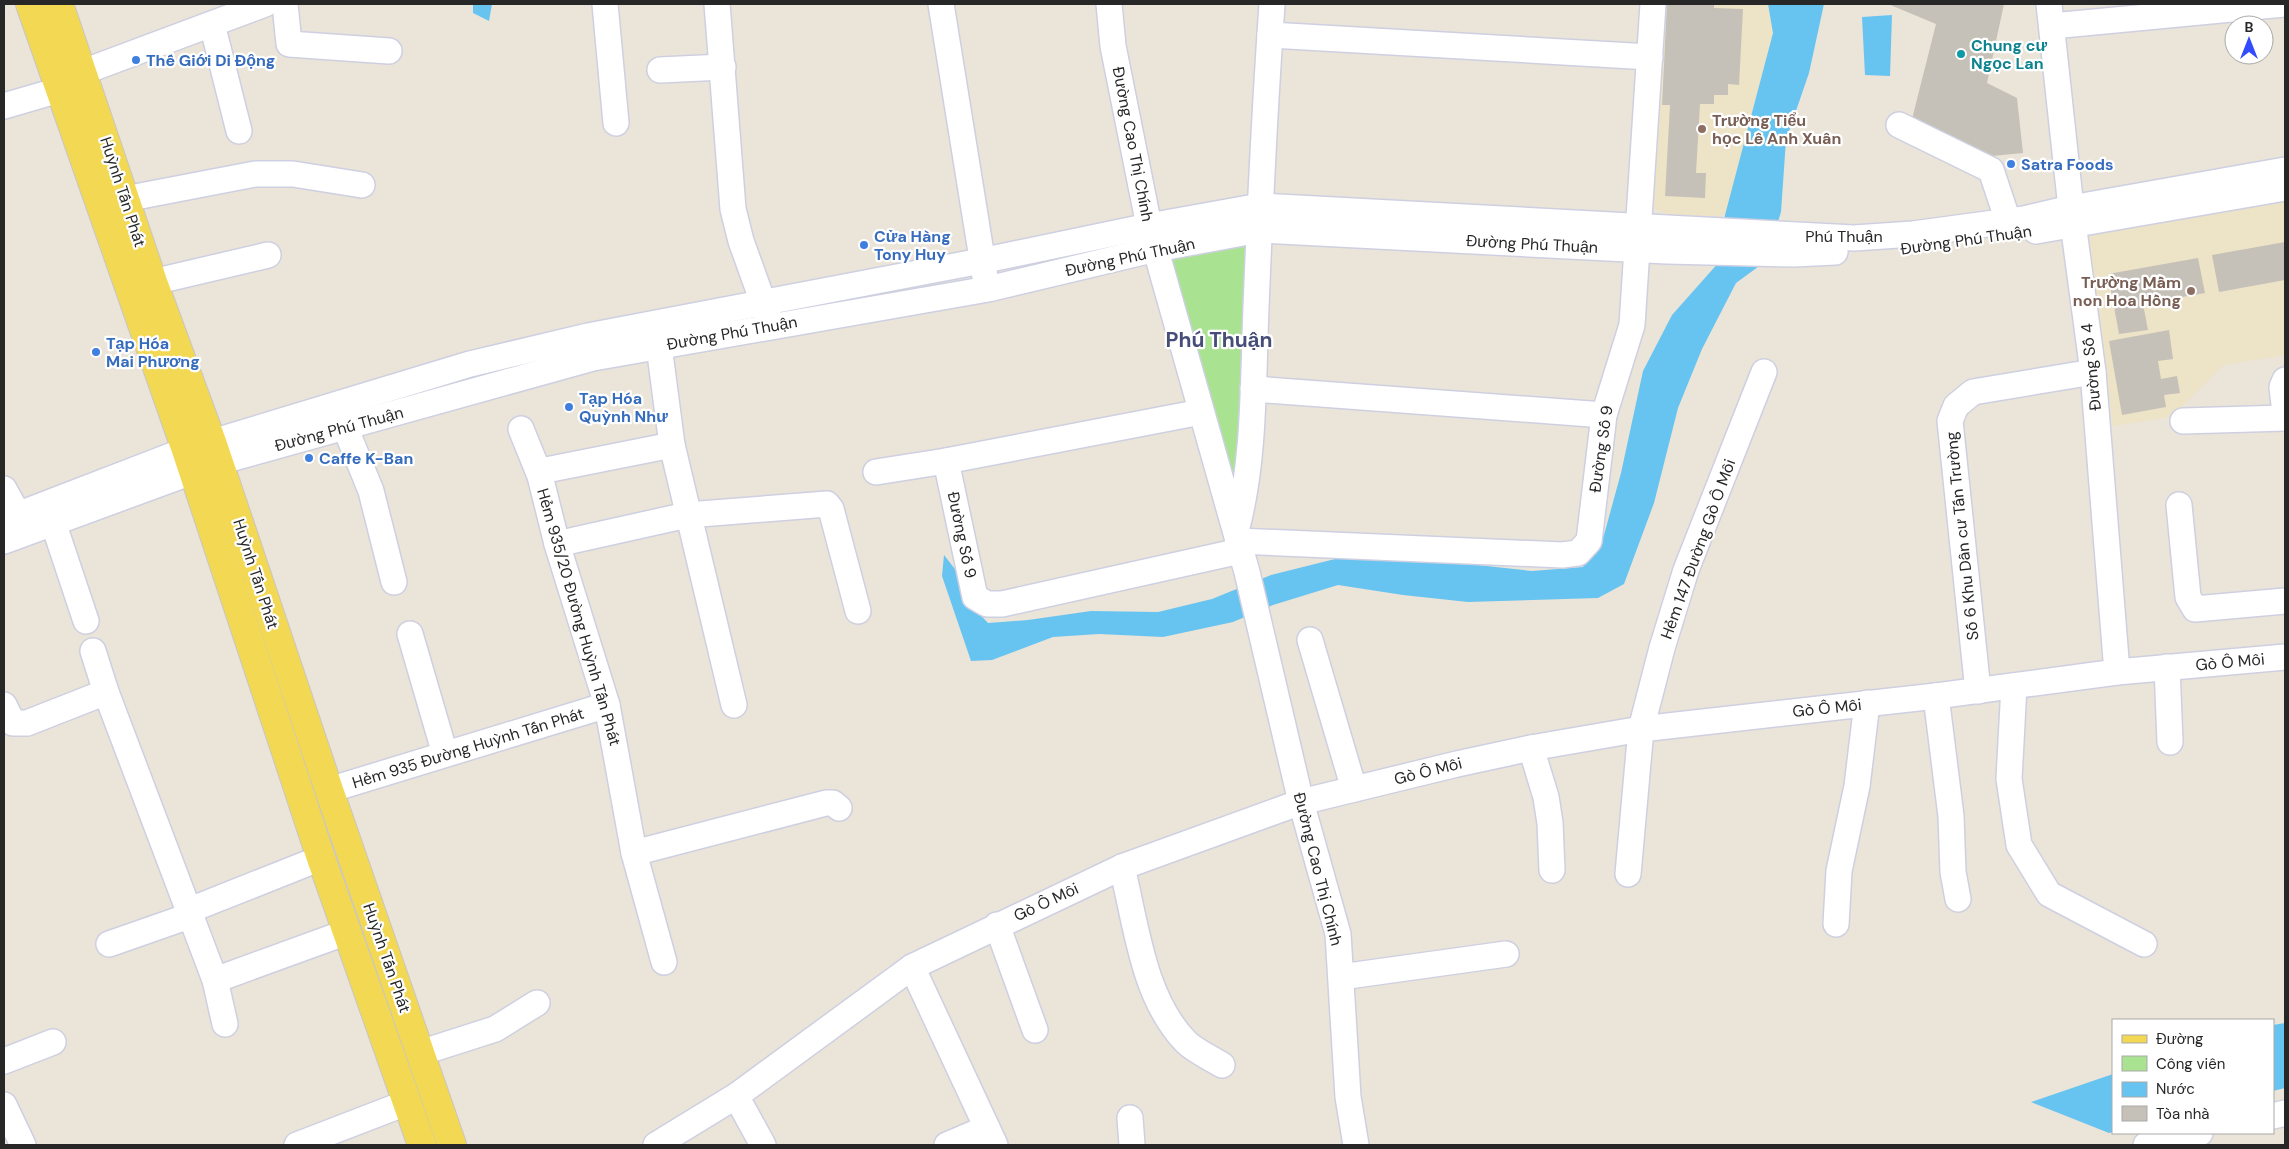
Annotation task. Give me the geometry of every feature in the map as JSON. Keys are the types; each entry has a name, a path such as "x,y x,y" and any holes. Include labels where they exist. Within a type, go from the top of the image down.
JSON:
{"main road":[{"name":"Huỳnh Tấn Phát","path":"30,4 190,460 347,932 422,1145"},
{"name":"Huỳnh Tấn Phát","path":"59,4 152,282 215,452 328,790 452,1145"},
{"path":"59,90 83,72"}],"street":[{"path":"83,72 265,4"},
{"path":"285,4 289,44 389,51"},
{"path":"605,4 616,123"},
{"path":"717,4 733,209 767,314"},
{"path":"941,4 981,261 988,289"},
{"name":"Đường Cao Thị Chính","path":"1109,4 1113,46 1149,226 1240,549 1301,802 1338,934 1348,1097 1356,1145"},
{"path":"1240,549 1253,389 1260,206 1272,4"},
{"name":"Đường Số 9","path":"946,461 975,597 987,604 1002,604 1240,549 1562,555 1578,553 1589,541 1604,415 1632,325 1653,4"},
{"path":"2050,15 2284,4"},
{"name":"Đường Số 4","path":"2050,15 2072,217 2093,372 2117,672"},
{"path":"212,24 239,131"},
{"path":"1270,35 1650,57"},
{"path":"660,70 723,67"},
{"path":"4,106 59,90"},
{"path":"1899,125 1991,170 2008,221"},
{"name":"Đường Phú Thuận","path":"215,452 346,427 593,358 659,346 767,314 981,261 1149,226 1260,206 1639,237 1922,249 2285,170"},
{"path":"125,199 255,174 293,174 362,184"},
{"name":"Đường Phú Thuận","path":"2072,217 2285,188"},
{"name":"Phú Thuận","path":"1794,245 1914,234 2008,221 2072,217"},
{"name":"Đường Phú Thuận","path":"11,517 215,452 470,364 588,336 988,289 1156,249 1259,230 1639,237"},
{"path":"152,282 268,255"},
{"path":"659,346 672,446 734,705"},
{"name":"Hẻm 147 Đường Gò Ô Môi","path":"1628,874 1641,729 1662,648 1686,570 1764,372"},
{"name":"Số 6 Khu Dân cư Tấn Trường","path":"1978,691 1950,421 1956,406 1973,392 2093,372"},
{"path":"2285,380 2282,387 2285,413"},
{"path":"1253,389 1604,415"},
{"path":"876,472 946,461 1201,412"},
{"path":"2183,421 2285,418"},
{"path":"346,427 371,491 394,582"},
{"name":"Hẻm 935/20 Đường Huỳnh Tấn Phát","path":"521,429 540,476 557,544 607,705 634,853 664,962"},
{"path":"540,476 546,470 672,446"},
{"name":"Đường Phú Thuận","path":"4,541 53,522 190,460"},
{"path":"4,489 11,517"},
{"path":"557,544 688,515 827,504 858,611"},
{"path":"2179,505 2188,597 2196,609 2285,601"},
{"path":"53,522 86,622"},
{"path":"410,634 445,754"},
{"path":"1310,640 1354,789"},
{"path":"94,651 106,692 216,980 225,1024"},
{"name":"Gò Ô Môi","path":"656,1145 736,1096 912,967 1122,867 1301,802 1531,748 1641,729 1978,691 2117,672 2285,657"},
{"path":"2167,667 2170,742"},
{"path":"2014,686 2009,779 2018,845 2049,894 2144,944"},
{"path":"4,704 13,722 27,723 106,692"},
{"path":"1936,696 1951,816 1953,872 1958,898"},
{"path":"1836,924 1839,871 1857,786 1868,704"},
{"name":"Hẻm 935 Đường Huỳnh Tấn Phát","path":"328,790 607,705"},
{"path":"1531,748 1546,797 1550,823 1552,870"},
{"path":"634,853 826,803 833,803 839,808"},
{"path":"109,944 191,913 322,858"},
{"path":"1122,867 1149,982 1164,1014 1187,1043 1222,1064"},
{"path":"997,925 1035,1030"},
{"path":"216,980 347,932"},
{"path":"1340,977 1506,954"},
{"path":"912,967 991,1136 947,1145"},
{"path":"420,1053 495,1029 537,1003"},
{"path":"4,1061 53,1042"},
{"path":"736,1096 763,1145"},
{"path":"298,1145 406,1103"},
{"path":"4,1106 23,1145"},
{"path":"1130,1118 1132,1145"},
{"path":"2146,1145 2196,1134"}],"shaded area":[{"name":"Trường Tiểu học Lê Anh Xuân","path":"1664,4 1768,4 1773,33 1725,215 1693,217 1665,213 1655,209 1650,203"},
{"name":"Trường Mầm non Hoa Hồng","path":"2285,198 2285,355 2224,365 2172,417 2113,426 2088,227"}],"green space":[{"path":"1245,240 1251,252 1238,481 1232,484 1168,255"}],"water":[{"path":"473,4 492,4 489,21 473,13"},
{"path":"1768,4 1824,4 1809,73 1786,140 1781,212 1766,261 1736,283 1702,349 1678,408 1654,503 1624,584 1598,598 1468,602 1338,585 1273,605 1233,622 1163,637 1099,634 1053,637 992,660 971,661 942,576 944,555 958,573 970,604 988,623 1028,620 1091,611 1158,612 1212,599 1271,575 1347,556 1440,561 1532,571 1583,567 1604,535 1621,473 1643,371 1672,315 1720,261 1725,215 1773,33"},
{"path":"1892,15 1890,76 1865,75 1862,17"},
{"path":"2285,1023 2285,1088 2274,1091 2274,1025"},
{"path":"2112,1074 2112,1132 2109,1133 2031,1102"}],"building":[{"path":"1667,4 1714,4 1714,8 1743,9 1739,85 1728,84 1728,95 1714,95 1714,104 1700,104 1696,173 1706,173 1705,198 1665,196 1670,105 1662,105"},
{"name":"Chung cư Ngọc Lan","path":"1888,4 2004,4 1987,83 2017,98 2023,153 1992,156 1911,123 1936,24"},
{"path":"2285,242 2285,280 2219,292 2212,255"},
{"path":"2198,258 2205,293 2143,304 2148,330 2119,334 2108,274"},
{"path":"2169,330 2173,359 2158,361 2161,379 2177,376 2180,393 2164,395 2166,407 2122,415 2109,341"}],"place":[{"name":"Chung cư Ngọc Lan","path":"1961,54"},
{"name":"Thế Giới Di Động","path":"136,60"},
{"name":"Trường Tiểu học Lê Anh Xuân","path":"1702,129"},
{"name":"Satra Foods","path":"2011,164"},
{"name":"Cửa Hàng Tony Huy","path":"864,245"},
{"name":"Trường Mầm non Hoa Hồng","path":"2191,291"},
{"name":"Tạp Hóa Mai Phương","path":"96,352"},
{"name":"Tạp Hóa Quỳnh Như","path":"569,407"},
{"name":"Caffe K-Ban","path":"309,458"}],"district":[{"name":"Phú Thuận","path":"1219,340"}]}
